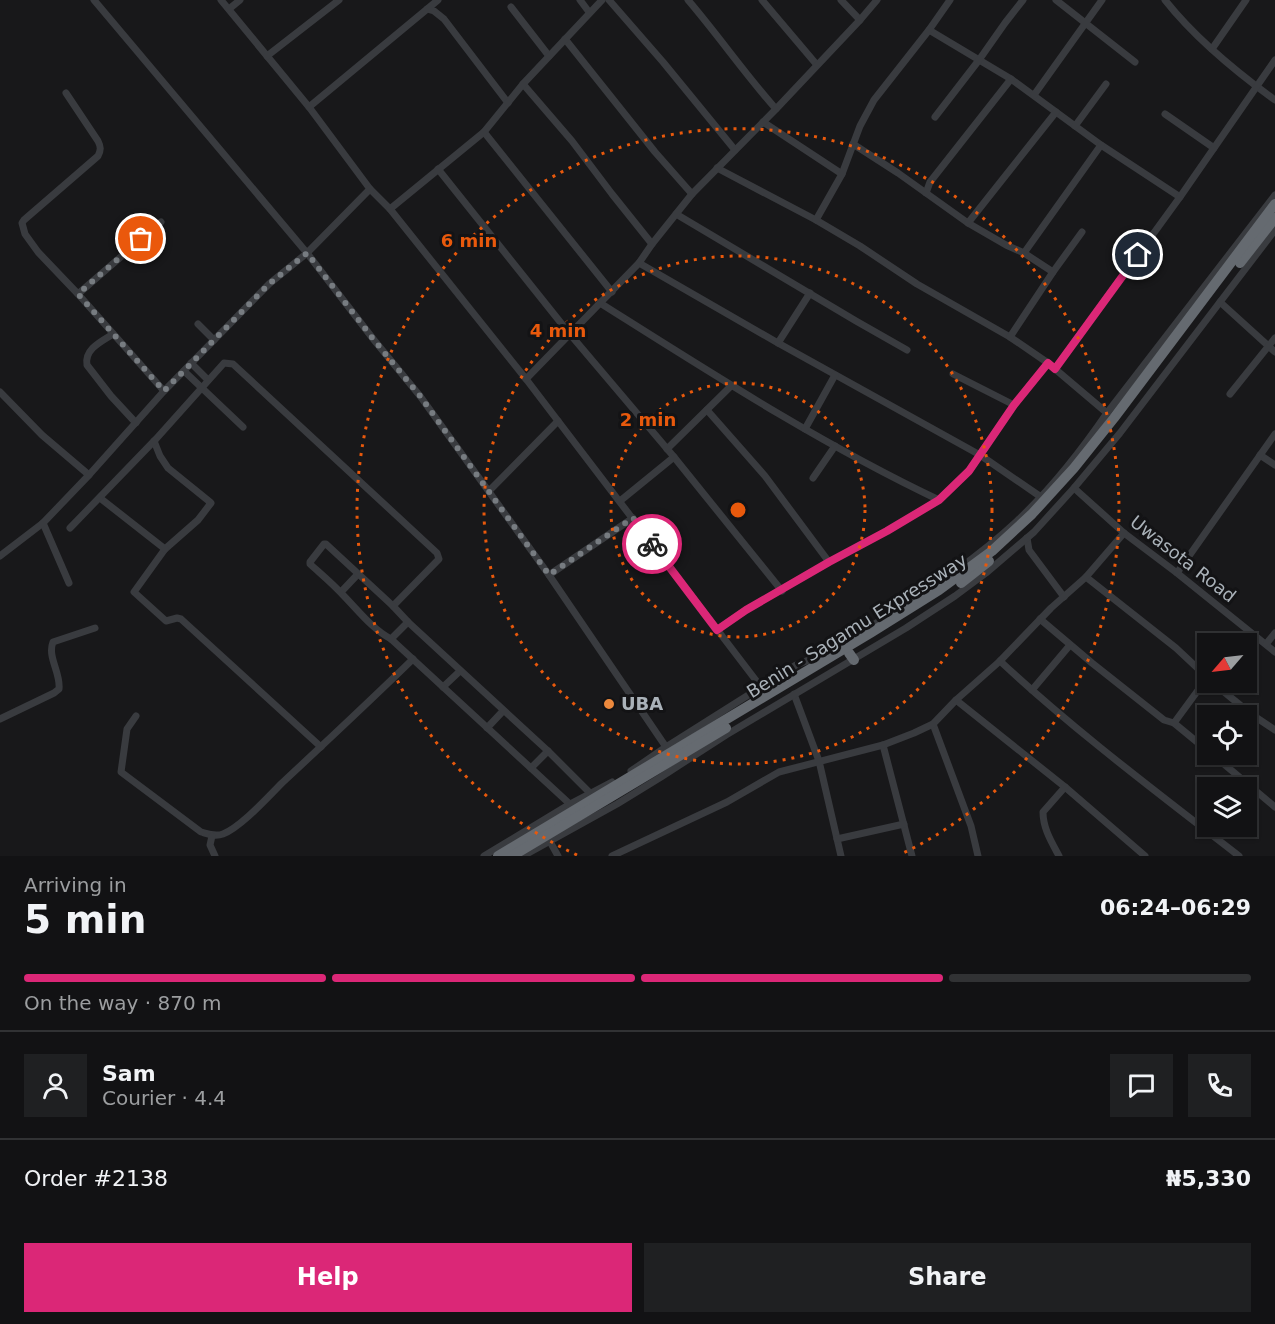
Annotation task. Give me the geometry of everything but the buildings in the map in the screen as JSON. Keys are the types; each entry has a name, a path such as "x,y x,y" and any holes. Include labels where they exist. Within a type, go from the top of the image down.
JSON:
{"highway":[{"path":"498,856 593,795 910,609 998,545 1032,514 1074,468 1114,418 1227,264 1275,204"},
{"name":"Benin - Sagamu Expressway","path":"512,856 548,838 851,656 975,573 1053,501 1098,448 1275,218"}],"street":[{"path":"94,0 307,253 420,396 549,575 666,747"},
{"path":"221,0 309,107 370,189 390,209 526,379 761,687"},
{"path":"229,9 240,0"},
{"path":"267,56 339,0"},
{"path":"309,107 438,0"},
{"path":"580,0 589,12"},
{"path":"390,209 484,132 523,84 602,0"},
{"path":"609,0 735,150"},
{"path":"688,0 776,109"},
{"path":"762,0 817,65"},
{"path":"841,0 860,20"},
{"path":"526,379 639,263 692,194 776,109 877,0"},
{"path":"816,220 842,174 860,126 874,100 950,0"},
{"path":"935,117 1023,0"},
{"path":"1056,0 1135,62"},
{"path":"1034,95 1102,0"},
{"path":"1165,0 1212,49 1275,99"},
{"path":"1212,49 1245,0"},
{"path":"511,7 549,56"},
{"path":"431,8 458,36 508,103"},
{"path":"929,30 1011,79 1101,145 1180,197"},
{"path":"565,39 655,152 692,194"},
{"path":"1055,369 1180,197 1275,60"},
{"path":"926,192 930,182 1011,79"},
{"path":"523,84 572,141 652,244"},
{"path":"1075,126 1106,84"},
{"path":"66,93 98,141 101,147 100,152 24,220 22,223 25,234 38,252 164,391"},
{"path":"968,223 1056,112"},
{"path":"1165,114 1214,147"},
{"path":"763,122 842,174"},
{"path":"484,132 612,292"},
{"path":"853,144 968,223 1024,253 1053,272"},
{"path":"1024,253 1101,145"},
{"path":"717,168 816,220 918,284 1010,337 1048,363 1107,413"},
{"path":"438,169 569,333 674,457 782,591"},
{"path":"0,556 43,523 191,363 269,284 307,253 370,189"},
{"path":"484,856 573,807 357,610 310,564 324,544 358,573 593,795 796,665 816,658 905,605 975,556 1015,522 1041,497 1096,430 1107,413 1227,264 1275,195"},
{"path":"676,214 907,350"},
{"path":"78,294 161,222"},
{"path":"524,856 548,838 617,804 851,656 906,628 986,573 1027,538 1074,488 1275,230"},
{"path":"1010,337 1082,232"},
{"path":"639,263 980,455 1041,497"},
{"path":"778,343 810,293"},
{"path":"1220,302 1275,352"},
{"path":"600,303 731,386 835,446 939,500"},
{"path":"198,324 214,340"},
{"path":"113,333 90,351 86,359 87,365 136,423"},
{"path":"1230,394 1275,338"},
{"path":"191,363 208,380"},
{"path":"70,528 154,441 224,363 233,364 438,553 439,559 393,606"},
{"path":"717,630 746,610 939,500 969,471 1014,405 1048,363"},
{"path":"184,371 243,428"},
{"path":"953,374 1014,405"},
{"path":"805,429 835,375"},
{"path":"667,449 731,386"},
{"path":"0,392 42,435 89,475"},
{"path":"707,410 765,476 829,562"},
{"path":"489,491 558,421"},
{"path":"1177,573 1275,434"},
{"path":"154,441 168,468 211,503 198,520 165,549 134,592 166,621 181,619 321,747"},
{"path":"813,478 835,446"},
{"path":"1260,455 1275,465"},
{"path":"620,501 674,457"},
{"name":"Uwasota Road","path":"1074,488 1124,533 1275,651"},
{"path":"100,498 165,549"},
{"path":"549,575 633,518"},
{"path":"43,523 69,583"},
{"path":"612,856 727,802 779,772 883,745 933,723 1086,577 1124,533"},
{"path":"1027,538 1029,550 1064,597"},
{"path":"341,592 358,573"},
{"path":"1086,577 1176,648 1197,668"},
{"path":"1040,619 1164,720 1174,723 1197,742"},
{"path":"391,639 408,622"},
{"path":"0,719 59,689 60,682 50,649 52,642 95,628"},
{"path":"1266,644 1275,633"},
{"path":"1032,690 1070,645"},
{"path":"136,716 128,729 121,772 201,832 212,836 224,834 235,827 413,659"},
{"path":"1000,661 1134,774 1239,856"},
{"path":"443,687 460,670"},
{"path":"1174,723 1198,693"},
{"path":"1225,693 1275,730"},
{"path":"794,694 819,761 841,856"},
{"path":"956,700 1065,787 1145,856"},
{"path":"487,728 503,711"},
{"path":"933,723 970,826 978,856"},
{"path":"883,745 912,856"},
{"path":"531,768 548,752"},
{"path":"1225,765 1275,807"},
{"path":"1059,856 1048,835 1043,821 1043,812 1065,787"},
{"path":"837,839 904,824"},
{"path":"212,836 210,845 215,856"},
{"path":"548,838 558,856"}],"way so far":[{"path":"141,239 78,294 164,391 269,284 307,253 420,396 549,575 633,518 652,544"}],"place":[{"name":"UBA","path":"609,704"}],"route":[{"path":"652,544 717,630 746,610 919,513 939,500 969,471 1014,405 1048,363 1055,369 1138,255"}]}
